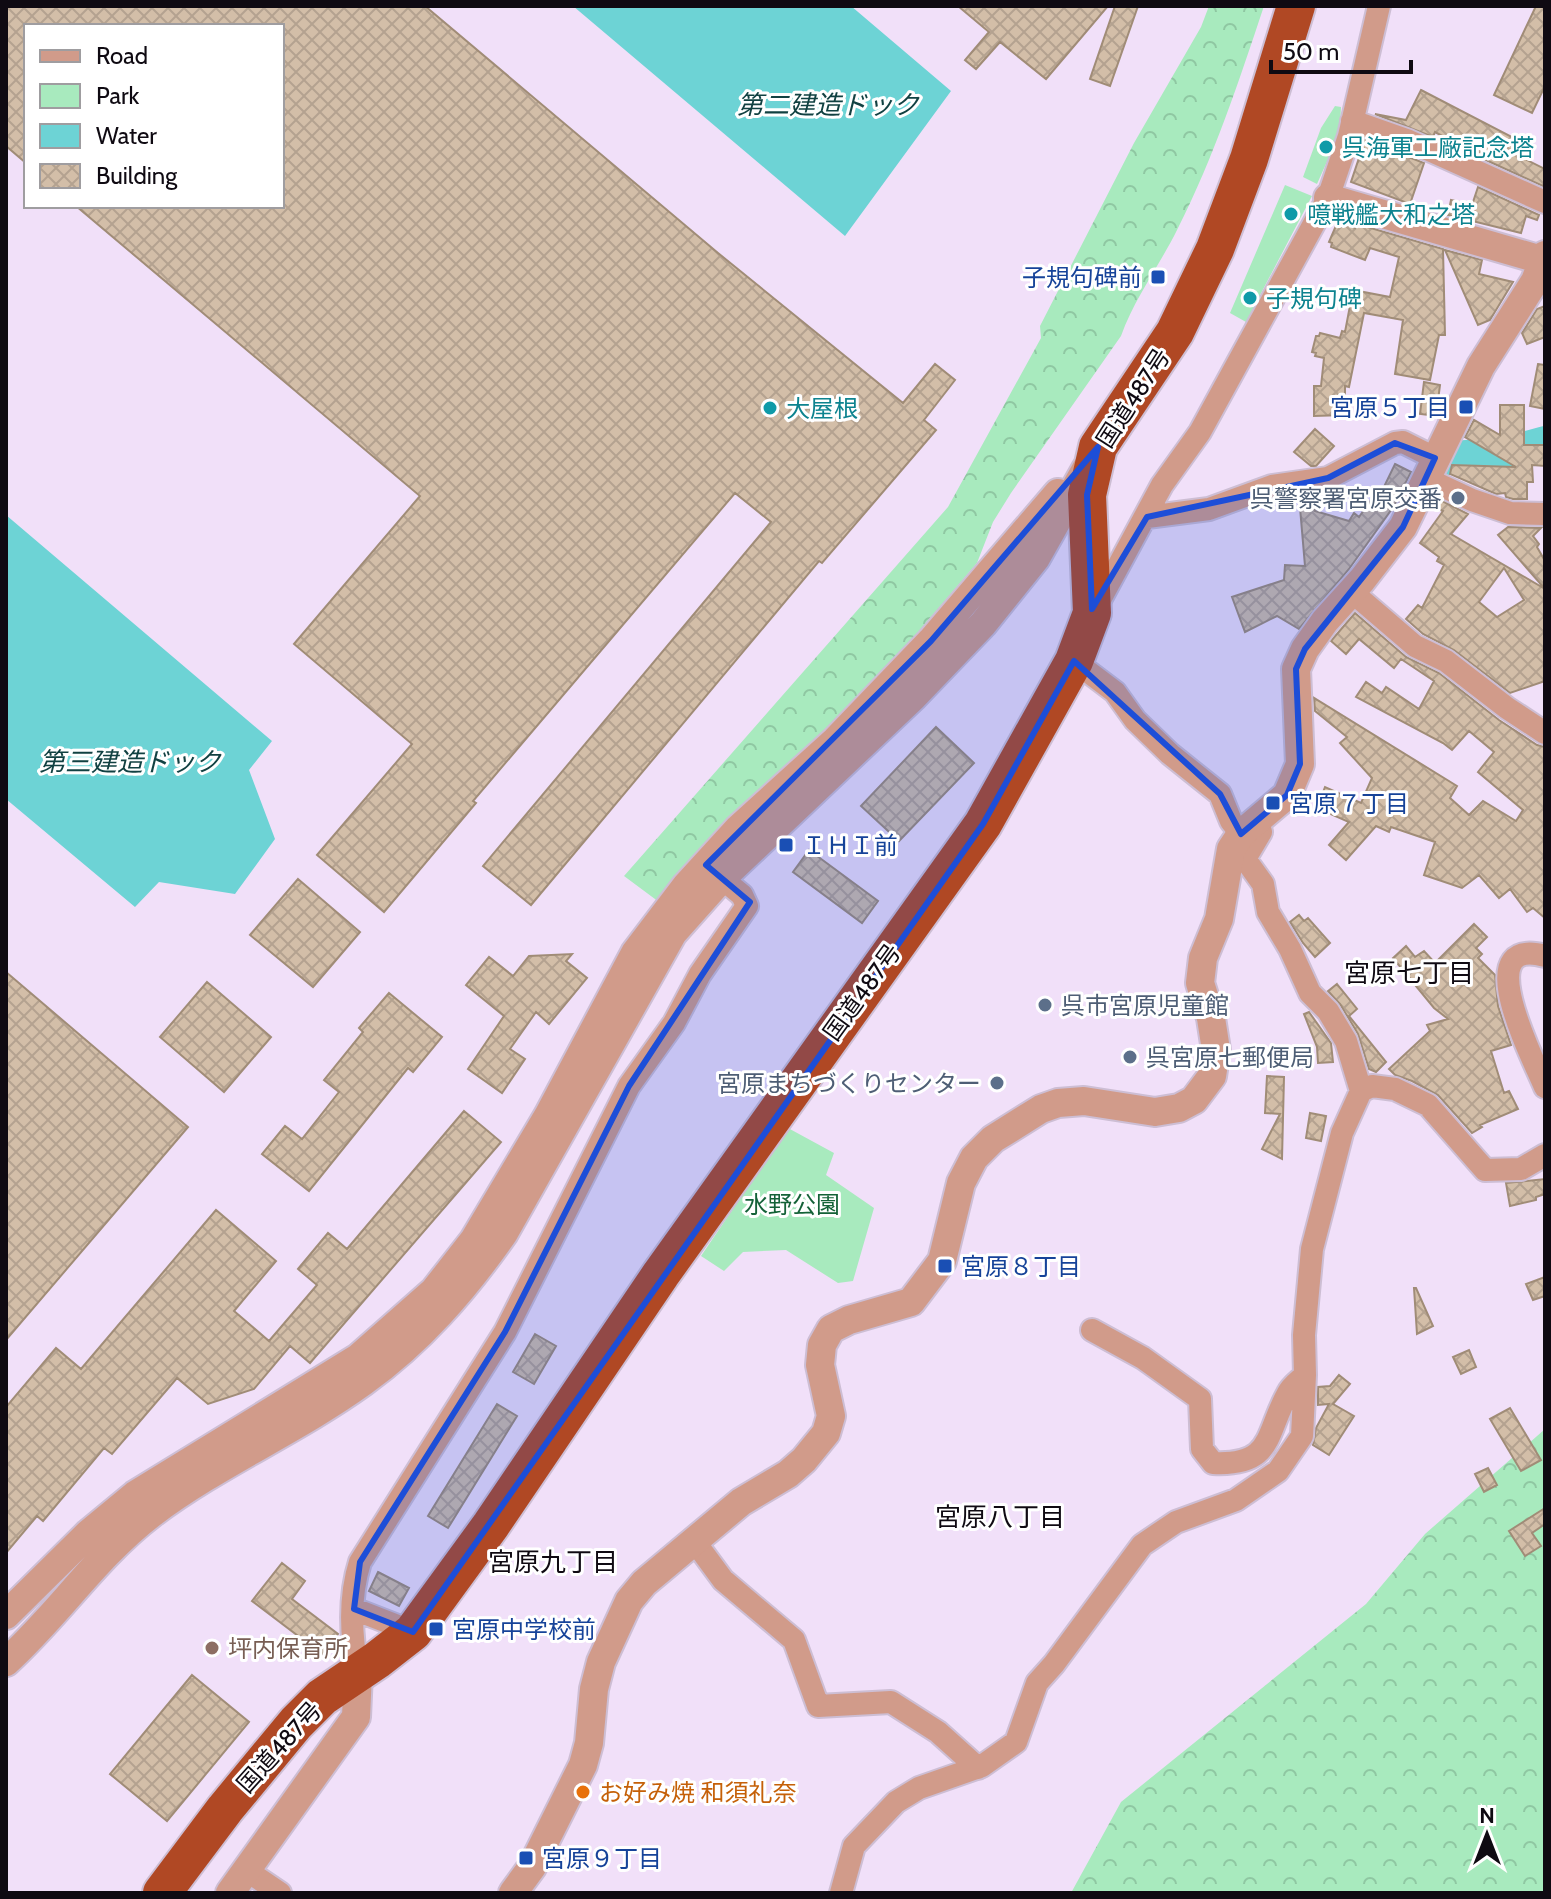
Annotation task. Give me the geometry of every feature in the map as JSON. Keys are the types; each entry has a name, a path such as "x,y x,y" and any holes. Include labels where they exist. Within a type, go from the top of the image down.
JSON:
{"highway":[{"name":"国道487号","path":"162,1893 225,1809 296,1723 322,1697 413,1632 491,1525 661,1274 983,824 1074,661 1092,613 1087,495 1098,447 1175,332 1215,249 1249,159 1296,6"}],"street":[{"path":"1092,613 1162,485 1200,432 1328,198 1352,121 1379,6"},
{"path":"1352,121 1409,141 1545,202"},
{"path":"513,1893 532,1867 583,1765 601,1662 629,1601 644,1583 741,1502 788,1474 826,1433 831,1416 820,1365 822,1345 831,1329 849,1320 911,1302 942,1261 961,1183 974,1158 993,1139 1041,1109 1058,1103 1084,1101 1155,1112 1179,1108 1194,1100 1212,1076 1216,1050 1211,1018 1200,983 1203,958 1219,919 1231,849 1249,828 1287,795 1300,764 1296,669 1305,649 1325,621 1403,527 1481,366 1535,281 1544,259 1328,198"},
{"path":"1147,517 1209,509 1272,486 1328,478 1395,443 1403,442 1430,468 1472,500 1510,513 1545,514"},
{"path":"6,1662 120,1540 149,1516 192,1485 361,1383 404,1350 443,1312 504,1233 673,933 739,828 836,740 931,641 1098,447"},
{"path":"1352,592 1415,646 1446,661 1545,733"},
{"path":"841,1893 854,1846 896,1802 919,1788 978,1768 1016,1742 1037,1683 1142,1545 1176,1522 1236,1500 1278,1471 1302,1436 1304,1335 1312,1249 1342,1133 1361,1091 1346,1041 1328,1011 1310,993 1290,949 1268,912 1263,884 1245,859 1261,832 1231,821 1220,794 1161,746 1135,720 1115,692 1074,661"},
{"path":"230,1893 356,1717 358,1673 353,1648 354,1581 360,1562 505,1332 629,1086 674,1023 700,974 747,906 742,895 714,872"},
{"path":"6,1615 89,1533 135,1495 358,1358 434,1291 474,1240 548,1116 635,953 686,886 714,872"},
{"path":"1545,956 1524,953 1514,957 1509,977 1515,1018 1545,1087"},
{"path":"1361,1091 1372,1086 1395,1089 1428,1105 1485,1170 1521,1169 1545,1155"},
{"path":"1092,1330 1143,1358 1200,1399 1202,1449 1213,1463 1231,1464 1253,1458 1271,1435 1289,1391 1305,1375"},
{"path":"695,1542 723,1580 794,1640 818,1706 891,1702 938,1732 978,1768"},
{"path":"354,1609 413,1632"},
{"path":"246,1870 280,1893"}],"highlighted area":[{"path":"1395,443 1435,458 1403,527 1305,649 1296,669 1300,764 1287,795 1241,834 1220,794 1074,661 983,824 413,1632 354,1609 360,1562 505,1332 629,1086 750,902 706,865 931,641 1098,447 1087,495 1092,609 1147,517 1328,478"}],"green space":[{"path":"1209,6 1264,6 1203,174 1121,336 1011,493 993,522 977,563 903,650 659,902 624,876 948,507 1041,338 1040,326 1134,143 1201,27"},
{"path":"1335,106 1341,107 1340,127 1317,184 1303,177 1321,128"},
{"path":"1285,185 1312,196 1246,322 1230,313"},
{"name":"水野公園","path":"788,1128 834,1153 826,1175 874,1208 853,1281 838,1283 786,1250 743,1252 724,1271 701,1256"},
{"path":"1545,1429 1545,1893 1071,1893 1121,1802 1366,1604 1425,1534"}],"water":[{"name":"第二建造ドック","path":"573,6 851,6 951,91 845,236"},
{"name":"第三建造ドック","path":"6,515 272,741 249,770 275,839 235,894 159,882 135,907 6,799"}],"building":[{"path":"6,6 425,6 718,253 903,403 935,364 955,380 924,420 936,430 822,563 819,561 531,905 483,866 771,522 735,493 473,801 476,803 384,912 317,855 412,744 294,644 420,496 78,208 284,208 284,24 24,24 24,161 6,146"},
{"path":"958,6 1108,6 1046,79 1000,42 976,69 965,60 989,32"},
{"path":"1115,6 1138,6 1110,86 1090,79"},
{"path":"1536,6 1545,6 1545,86 1532,113 1494,95"},
{"path":"1421,90 1529,146 1523,158 1545,169 1545,187 1435,132 1433,137 1375,114 1406,120"},
{"path":"1365,140 1424,163 1410,204 1351,182"},
{"path":"1478,187 1539,215 1537,220 1526,216 1521,233 1448,215 1451,200 1472,205"},
{"path":"1338,221 1443,249 1445,335 1439,335 1430,380 1395,374 1403,320 1364,313 1349,387 1345,386 1345,415 1314,416 1314,386 1321,386 1324,358 1312,352 1316,336 1320,333 1340,338 1342,331 1345,332 1353,290 1390,297 1399,257 1370,248 1365,260 1331,247 1332,243 1329,242"},
{"path":"1445,250 1482,260 1479,274 1513,282 1490,320 1478,325"},
{"path":"1545,306 1545,337 1527,344 1522,333 1537,309"},
{"path":"1538,364 1545,365 1545,409 1530,406"},
{"path":"1424,382 1440,385 1436,416 1420,414"},
{"path":"1500,405 1524,405 1524,445 1545,445 1545,466 1532,465 1533,482 1527,482 1527,499 1513,499 1506,497 1505,493 1496,494 1450,474 1452,465 1516,467 1465,437 1474,420 1500,435"},
{"path":"1315,429 1334,446 1316,466 1311,466 1294,452"},
{"path":"1395,464 1411,472 1394,506 1349,569 1299,629 1277,616 1245,632 1232,597 1284,580 1285,565 1305,566 1299,496 1314,494 1315,511 1349,521 1354,513 1359,517 1379,489 1382,491"},
{"path":"1436,498 1468,514 1451,534 1545,589 1545,681 1510,693 1454,650 1423,634 1406,619 1418,605 1422,608 1444,565 1437,561 1439,557 1420,543 1443,511 1432,506","holes":["1504,568 1524,600 1497,617 1479,602"]},
{"path":"1508,527 1541,528 1533,536 1545,561 1545,589 1498,535"},
{"path":"1355,613 1406,657 1439,673 1499,720 1545,747 1545,918 1533,908 1527,912 1510,889 1499,898 1479,875 1462,888 1424,875 1435,842 1391,827 1389,832 1376,826 1346,860 1329,845 1349,822 1317,808 1325,787 1361,803 1372,778 1340,743 1347,737 1315,711 1314,698 1457,786 1450,798 1469,815 1483,801 1516,821 1523,810 1478,772 1494,752 1469,731 1452,750 1356,697 1366,682 1382,693 1386,687 1419,709 1434,681 1401,659 1394,668 1359,639 1346,654 1331,641"},
{"path":"936,727 974,763 899,841 861,806"},
{"path":"809,850 878,901 862,923 793,872"},
{"path":"298,879 360,932 313,987 250,935"},
{"path":"1299,915 1304,921 1308,918 1330,943 1315,957 1290,922"},
{"path":"1474,924 1487,937 1476,948 1482,954 1478,958 1495,975 1498,1006 1511,1045 1491,1051 1504,1093 1509,1091 1518,1109 1480,1125 1482,1127 1472,1133 1438,1095 1395,1075 1389,1069 1430,1031 1427,1025 1448,1019 1434,1008 1393,958 1406,946 1415,957 1424,951 1435,963"},
{"path":"572,954 566,961 587,978 549,1024 536,1012 510,1049 525,1059 502,1093 468,1069 504,1016 466,985 489,957 513,976 529,956"},
{"path":"6,972 188,1127 6,1340"},
{"path":"207,982 271,1037 224,1092 160,1037"},
{"path":"1337,984 1357,1009 1349,1016 1386,1062 1376,1072 1369,1069 1358,1034 1340,1004 1328,991"},
{"path":"389,993 442,1037 413,1072 408,1068 309,1191 262,1154 285,1126 302,1139 339,1092 324,1080 363,1032 359,1028"},
{"path":"1309,1012 1331,1043 1333,1062 1318,1063 1317,1047 1304,1014"},
{"path":"1267,1076 1284,1077 1282,1159 1262,1149 1280,1114 1265,1113"},
{"path":"464,1111 501,1142 310,1363 290,1346 254,1389 208,1404 177,1378 112,1454 104,1448 43,1521 37,1516 6,1553 6,1407 56,1348 81,1369 216,1210 276,1261 234,1311 269,1341 317,1285 298,1269 328,1233 347,1249"},
{"path":"1310,1113 1326,1116 1321,1141 1306,1138"},
{"path":"1545,1179 1545,1194 1536,1197 1536,1200 1510,1206 1506,1183"},
{"path":"1545,1277 1545,1296 1533,1300 1526,1284"},
{"path":"1414,1288 1433,1326 1417,1334"},
{"path":"535,1334 556,1346 534,1384 513,1372"},
{"path":"1469,1350 1476,1367 1461,1374 1453,1357"},
{"path":"1339,1375 1350,1384 1333,1404 1354,1416 1329,1455 1313,1445 1316,1428 1329,1404 1318,1405 1318,1387 1330,1386"},
{"path":"497,1404 517,1416 448,1528 428,1516"},
{"path":"1510,1408 1541,1460 1521,1471 1490,1419"},
{"path":"1488,1468 1497,1485 1484,1492 1475,1474"},
{"path":"1545,1508 1545,1524 1532,1533 1541,1546 1525,1556 1509,1531"},
{"path":"282,1563 305,1581 292,1599 338,1634 322,1654 252,1601"},
{"path":"378,1572 409,1588 399,1606 369,1591"},
{"path":"192,1675 249,1722 167,1821 110,1774"}],"waterway":[{"path":"1449,458 1502,455 1545,443"}],"place":[{"name":"呉海軍工廠記念塔","path":"1326,147"},
{"name":"噫戦艦大和之塔","path":"1291,214"},
{"name":"子規句碑前","path":"1158,277"},
{"name":"子規句碑","path":"1250,298"},
{"name":"宮原５丁目","path":"1466,407"},
{"name":"大屋根","path":"770,408"},
{"name":"呉警察署宮原交番","path":"1458,498"},
{"name":"宮原７丁目","path":"1273,803"},
{"name":"ＩＨＩ前","path":"786,845"},
{"name":"呉市宮原児童館","path":"1045,1005"},
{"name":"呉宮原七郵便局","path":"1130,1057"},
{"name":"宮原まちづくりセンター","path":"997,1083"},
{"name":"宮原８丁目","path":"945,1266"},
{"name":"宮原中学校前","path":"436,1629"},
{"name":"坪内保育所","path":"212,1648"},
{"name":"お好み焼 和須礼奈","path":"583,1792"},
{"name":"宮原９丁目","path":"526,1858"}],"district":[{"name":"宮原七丁目","path":"1409,973"},
{"name":"宮原八丁目","path":"1000,1517"},
{"name":"宮原九丁目","path":"553,1562"}]}
